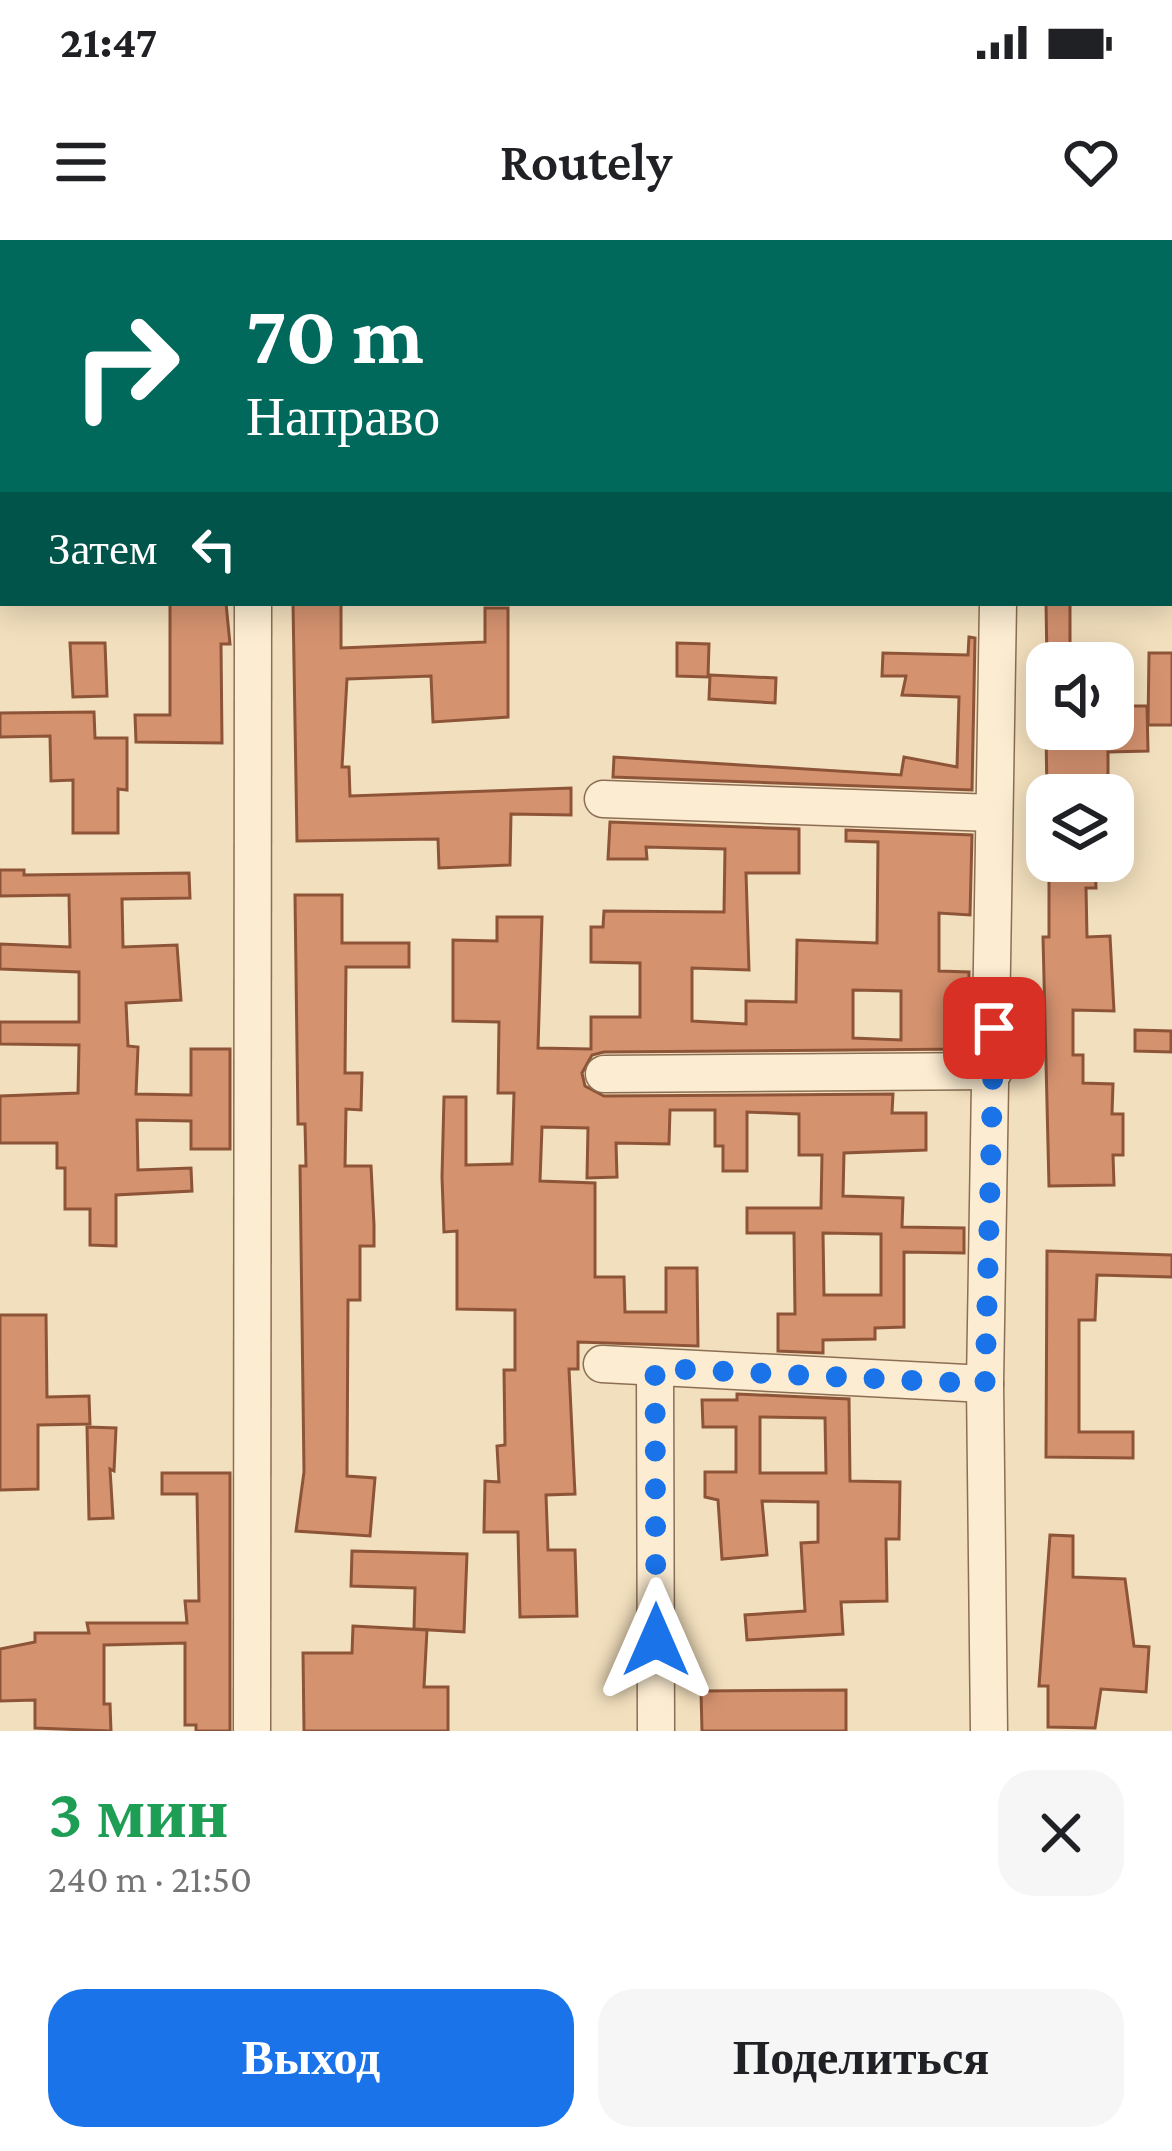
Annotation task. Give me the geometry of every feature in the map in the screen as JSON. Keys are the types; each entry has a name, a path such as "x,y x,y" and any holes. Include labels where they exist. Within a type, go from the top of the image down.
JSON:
{"street":[{"path":"252,1731 253,606"},
{"path":"989,1731 985,1384 994,1071 998,606"},
{"path":"603,799 994,813"},
{"path":"604,1074 994,1071"},
{"path":"602,1364 985,1384"},
{"path":"655,1368 656,1731"}],"building":[{"path":"170,606 226,606 230,644 221,644 222,743 136,742 135,715 170,715"},
{"path":"293,606 341,606 341,648 485,642 485,608 508,608 508,717 433,722 431,676 347,679 342,767 349,767 350,796 571,788 571,815 511,814 510,865 439,868 438,839 297,841"},
{"path":"1046,606 1070,606 1070,642 1047,642"},
{"path":"969,637 975,638 972,790 613,777 614,757 901,775 904,757 957,767 959,697 902,695 906,676 882,676 883,653 968,655"},
{"path":"70,643 105,643 107,696 73,697"},
{"path":"677,643 709,644 708,677 677,676"},
{"path":"1149,653 1172,653 1172,725 1148,725"},
{"path":"710,675 776,678 775,703 709,699"},
{"path":"1134,706 1147,706 1148,751 1108,752 1108,774 1047,774 1046,750 1134,750"},
{"path":"94,712 95,738 127,738 127,790 118,789 118,833 73,833 73,780 51,781 50,736 0,737 0,713"},
{"path":"610,822 799,829 799,873 746,873 749,970 692,968 692,1021 746,1024 746,1001 796,1002 797,940 877,943 878,842 846,841 846,830 972,835 970,915 939,913 939,971 969,972 968,1049 604,1052 592,1055 582,1073 585,1086 604,1096 893,1094 892,1113 926,1113 926,1150 844,1153 843,1196 903,1198 902,1227 964,1228 964,1253 904,1252 904,1327 875,1328 875,1339 823,1340 823,1353 778,1351 778,1314 795,1314 794,1233 747,1233 747,1208 821,1208 822,1155 799,1155 799,1114 747,1112 747,1171 723,1171 723,1146 715,1146 715,1110 670,1110 669,1144 616,1143 617,1177 587,1178 588,1128 542,1127 540,1181 595,1183 595,1277 624,1277 625,1312 666,1312 666,1268 697,1268 698,1346 578,1342 578,1369 569,1369 575,1494 546,1495 548,1550 575,1550 577,1616 520,1617 518,1532 484,1532 485,1481 499,1482 497,1446 505,1445 504,1370 515,1370 515,1310 457,1309 457,1231 444,1232 442,1177 444,1097 466,1097 466,1165 512,1164 514,1093 498,1093 499,1022 453,1021 453,940 497,941 497,917 542,917 538,1048 591,1049 591,1017 640,1017 640,963 591,962 591,927 603,927 604,911 724,912 725,849 646,847 647,859 608,859","holes":["853,990 901,991 901,1040 853,1038","823,1233 881,1234 881,1295 824,1295"]},
{"path":"0,870 24,870 24,875 189,873 190,898 122,899 123,947 177,945 181,1000 126,1003 128,1046 138,1047 136,1094 191,1095 191,1049 230,1049 230,1149 191,1149 191,1121 137,1120 138,1170 191,1168 192,1191 116,1195 116,1246 90,1245 90,1209 65,1209 65,1168 57,1168 57,1143 0,1143 0,1096 78,1093 79,1045 0,1044 0,1022 79,1022 79,972 0,969 0,944 70,947 69,895 0,896"},
{"path":"1049,882 1096,882 1096,888 1086,888 1087,937 1110,936 1114,1011 1073,1010 1073,1055 1083,1055 1083,1083 1113,1084 1112,1114 1123,1114 1123,1155 1113,1155 1114,1185 1049,1186 1043,937 1049,937"},
{"path":"295,895 342,895 342,943 409,943 409,967 346,967 345,1073 362,1073 361,1110 346,1109 345,1166 371,1166 374,1225 374,1246 360,1246 360,1300 348,1300 347,1476 375,1478 370,1536 296,1531 304,1472 300,1166 306,1166 305,1124 298,1124"},
{"path":"1135,1030 1171,1031 1171,1052 1135,1051"},
{"path":"1047,1251 1172,1255 1172,1277 1097,1275 1095,1320 1079,1320 1079,1432 1133,1432 1133,1458 1046,1457"},
{"path":"0,1315 46,1315 47,1397 89,1396 90,1424 38,1425 38,1489 0,1490"},
{"path":"737,1394 849,1399 850,1481 900,1482 899,1539 886,1539 887,1601 841,1602 843,1634 747,1640 745,1615 805,1611 801,1543 818,1542 818,1502 762,1501 767,1555 722,1559 718,1500 705,1497 705,1472 736,1472 736,1427 703,1427 702,1400 737,1400","holes":["760,1417 825,1418 826,1473 760,1473"]},
{"path":"87,1427 116,1428 114,1471 110,1469 113,1518 89,1519"},
{"path":"162,1473 230,1473 230,1731 196,1731 196,1725 185,1725 185,1643 104,1645 104,1704 110,1704 111,1731 35,1728 35,1700 0,1701 0,1649 35,1642 35,1633 89,1633 87,1623 187,1623 185,1601 199,1601 197,1494 162,1494"},
{"path":"1050,1535 1073,1536 1073,1577 1125,1579 1134,1646 1149,1647 1146,1692 1101,1689 1095,1728 1048,1727 1048,1686 1039,1686"},
{"path":"352,1551 467,1554 464,1632 414,1629 415,1588 351,1586"},
{"path":"353,1626 427,1630 424,1687 448,1687 448,1731 304,1731 303,1653 352,1653"},
{"path":"846,1690 846,1731 702,1731 701,1691"}],"route":[{"path":"656,1640 655,1368 985,1384 994,1028"}]}
